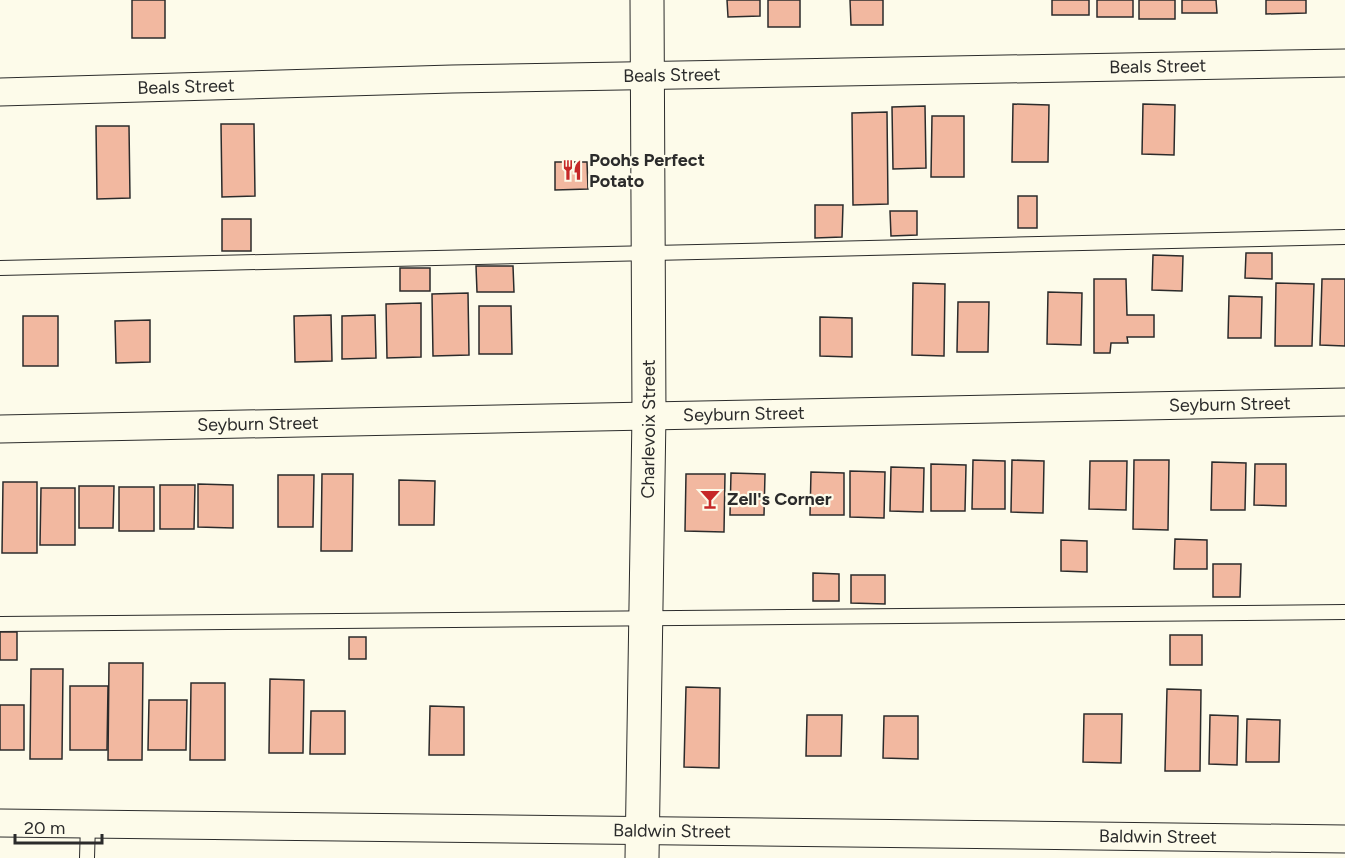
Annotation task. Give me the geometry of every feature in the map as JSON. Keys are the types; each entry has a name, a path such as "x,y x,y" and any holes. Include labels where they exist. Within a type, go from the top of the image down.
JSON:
{"street":[{"name":"Charlevoix Street","path":"642,844 649,415 647,0"},
{"name":"Beals Street","path":"0,92 452,79 1345,63"},
{"name":"Seyburn Street","path":"0,429 1345,402"},
{"name":"Baldwin Street","path":"0,824 87,824 642,844 1345,839"}],"lane":[{"path":"0,268 1345,237"},
{"path":"0,624 1345,612"},
{"path":"87,824 87,858"}],"building":[{"path":"132,0 165,0 165,38 132,38"},
{"path":"727,0 760,0 760,16 728,17"},
{"path":"768,0 800,0 800,27 768,27"},
{"path":"850,0 883,0 883,25 851,25"},
{"path":"1052,0 1089,0 1089,15 1052,15"},
{"path":"1097,0 1133,0 1133,17 1097,17"},
{"path":"1139,0 1175,0 1175,19 1139,19"},
{"path":"1182,0 1216,0 1217,13 1182,13"},
{"path":"1266,0 1306,0 1306,13 1266,14"},
{"path":"1013,104 1049,105 1048,162 1012,162"},
{"path":"1143,104 1175,105 1174,155 1142,154"},
{"path":"925,106 926,168 893,169 892,107"},
{"path":"887,112 888,204 853,205 852,113"},
{"path":"932,116 964,116 964,177 931,177"},
{"path":"221,124 254,124 255,196 222,197"},
{"path":"96,126 129,126 130,198 97,199"},
{"path":"555,162 587,162 588,189 555,190"},
{"path":"1018,196 1037,196 1037,228 1018,228"},
{"path":"815,205 843,205 842,237 815,238"},
{"path":"890,211 917,211 917,235 891,236"},
{"path":"222,219 251,219 251,251 222,251"},
{"path":"1246,253 1272,253 1272,279 1245,278"},
{"path":"1153,255 1183,256 1182,291 1152,290"},
{"path":"476,266 513,266 514,292 477,292"},
{"path":"400,268 430,268 430,291 400,291"},
{"path":"1094,279 1126,279 1127,315 1154,315 1154,337 1127,337 1128,343 1111,343 1110,353 1094,353"},
{"path":"1322,279 1345,279 1345,346 1320,345"},
{"path":"913,283 945,284 944,356 912,355"},
{"path":"1276,283 1314,284 1312,346 1275,346"},
{"path":"1048,292 1082,293 1081,345 1047,344"},
{"path":"468,293 469,355 433,356 432,294"},
{"path":"1229,296 1262,297 1261,338 1228,338"},
{"path":"958,302 989,302 988,352 957,352"},
{"path":"421,303 421,357 387,358 386,304"},
{"path":"479,306 511,306 512,354 479,354"},
{"path":"331,315 332,361 295,362 294,316"},
{"path":"375,315 376,358 342,359 342,316"},
{"path":"23,316 58,316 58,366 23,366"},
{"path":"820,317 852,318 852,357 820,356"},
{"path":"150,320 150,362 116,363 115,321"},
{"path":"973,460 1005,461 1005,509 972,509"},
{"path":"1012,460 1044,461 1043,513 1011,512"},
{"path":"1134,460 1169,460 1168,530 1133,529"},
{"path":"1090,461 1127,461 1126,510 1089,509"},
{"path":"1212,462 1246,463 1245,510 1211,510"},
{"path":"931,464 966,465 965,511 931,511"},
{"path":"1255,464 1286,464 1286,506 1254,505"},
{"path":"891,467 924,468 923,512 890,511"},
{"path":"850,471 885,472 884,518 850,517"},
{"path":"811,472 844,473 844,515 810,515"},
{"path":"731,473 765,474 764,515 730,515"},
{"path":"322,474 353,474 352,551 321,551"},
{"path":"686,474 725,474 724,532 685,531"},
{"path":"278,475 314,475 313,527 278,527"},
{"path":"399,480 435,481 434,525 399,525"},
{"path":"3,482 37,482 37,553 2,553"},
{"path":"198,484 233,485 233,528 198,527"},
{"path":"160,485 195,485 194,529 160,529"},
{"path":"79,486 114,486 113,528 79,528"},
{"path":"119,487 154,487 154,531 119,531"},
{"path":"41,488 75,488 75,545 40,545"},
{"path":"1175,539 1207,540 1207,569 1174,569"},
{"path":"1061,540 1087,541 1087,572 1061,571"},
{"path":"1213,564 1241,564 1240,597 1213,597"},
{"path":"813,573 839,574 839,601 813,601"},
{"path":"851,575 885,575 885,604 851,603"},
{"path":"0,632 17,632 17,660 0,660"},
{"path":"1170,635 1202,635 1202,665 1170,665"},
{"path":"349,637 366,637 366,659 349,659"},
{"path":"109,663 143,663 142,760 108,760"},
{"path":"31,669 63,669 62,759 30,759"},
{"path":"270,679 304,680 303,753 269,753"},
{"path":"191,683 225,683 225,760 190,760"},
{"path":"70,686 108,686 107,750 70,750"},
{"path":"686,687 720,688 719,768 684,767"},
{"path":"1167,689 1201,690 1200,771 1165,771"},
{"path":"149,700 187,700 186,750 148,750"},
{"path":"0,705 24,705 24,750 0,750"},
{"path":"430,706 464,707 464,755 429,755"},
{"path":"311,711 345,711 345,754 310,754"},
{"path":"1084,714 1122,714 1121,763 1083,762"},
{"path":"807,715 842,715 841,756 806,756"},
{"path":"1210,715 1238,716 1237,765 1209,764"},
{"path":"884,716 918,716 918,759 883,758"},
{"path":"1247,719 1280,720 1279,762 1246,762"}],"place":[{"name":"Poohs Perfect Potato","path":"572,170"},
{"name":"Zell's Corner","path":"710,499"}]}
